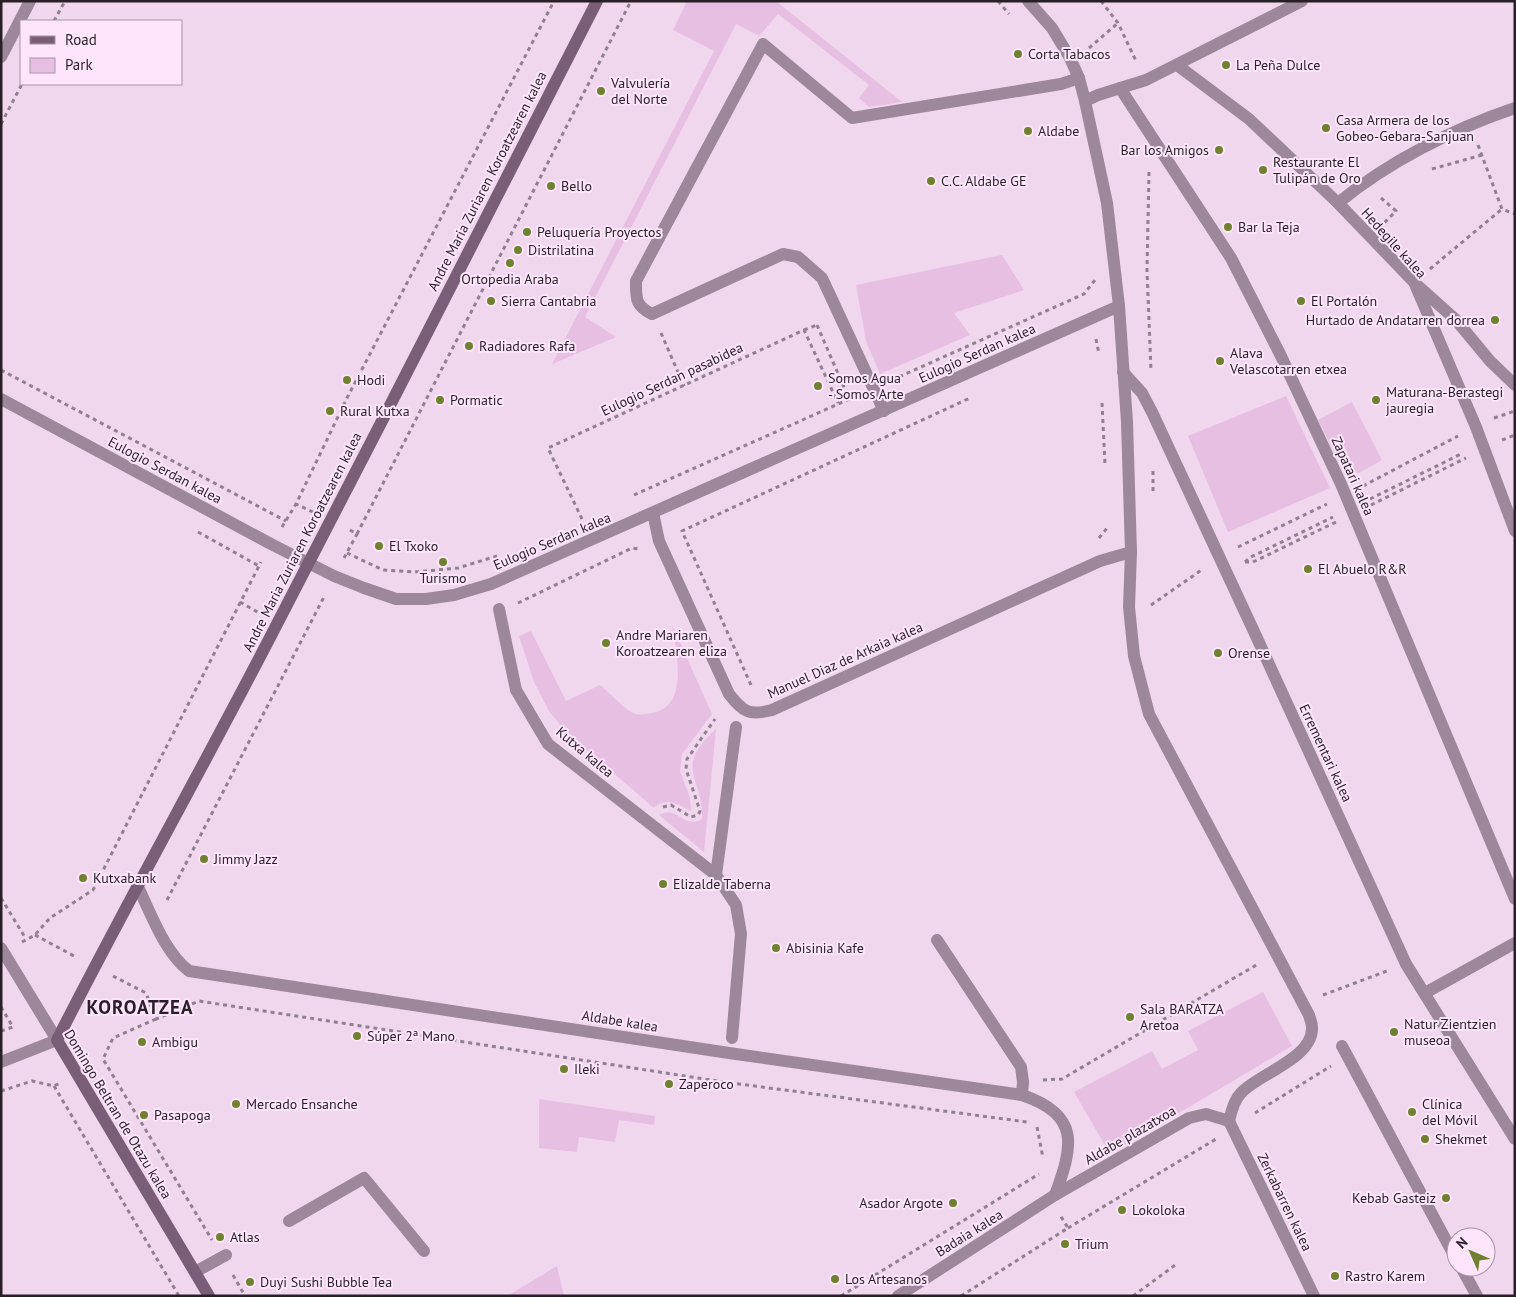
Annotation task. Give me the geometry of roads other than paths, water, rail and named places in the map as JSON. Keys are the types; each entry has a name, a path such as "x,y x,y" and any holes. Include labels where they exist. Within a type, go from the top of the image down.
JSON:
{"main road":[{"name":"Andre Maria Zuriaren Koroatzearen kalea","path":"57,1040 137,885 168,833 309,563 597,1"},
{"name":"Domingo Beltran de Otazu kalea","path":"57,1040 209,1296"}],"street":[{"path":"20,20 30,1"},
{"path":"1028,1 1052,28 1070,58 1079,78 1107,203 1119,306 1127,422 1130,552 1129,607 1134,656 1149,714 1309,1016 1312,1028 1308,1043 1296,1056 1238,1095 1229,1121"},
{"path":"1085,101 1146,80 1302,1"},
{"path":"1,57 20,20"},
{"path":"884,412 822,278 798,257 783,254 652,314 642,309 636,298 636,281 763,44 852,118 1061,84 1079,78"},
{"name":"Hedegile kalea","path":"1177,65 1249,119 1338,204 1414,282 1476,427 1515,530"},
{"name":"Zapatari kalea","path":"1120,88 1231,258 1288,371 1341,484 1515,899"},
{"path":"1338,204 1368,180 1427,146 1470,125 1515,108"},
{"path":"1414,282 1456,320 1490,361 1515,385"},
{"name":"Eulogio Serdan kalea","path":"1,399 334,576 396,599 426,599 454,595 491,584 884,412 1119,306"},
{"name":"Errementari kalea","path":"1123,372 1142,393 1152,412 1406,964 1515,1139"},
{"name":"Manuel Diaz de Arkaia kalea","path":"653,513 659,541 729,694 740,709 759,713 772,710 1100,561 1130,552"},
{"name":"Kutxa kalea","path":"498,610 516,690 548,744 716,875 736,905 741,934 732,1038"},
{"path":"716,875 736,727"},
{"name":"Aldabe kalea","path":"137,885 170,952 189,971 729,1053 1022,1095 1047,1106 1065,1124 1069,1140 1068,1157 1053,1197"},
{"path":"937,940 1021,1067 1022,1095"},
{"path":"1425,993 1515,942"},
{"name":"Domingo Beltran de Otazu kalea","path":"3,951 57,1040"},
{"path":"1,1062 57,1040"},
{"path":"1342,1046 1446,1240"},
{"name":"Aldabe plazatxoa","path":"1053,1197 1189,1118 1206,1114 1229,1121"},
{"name":"Zerkabarren kalea","path":"1229,1121 1314,1296"},
{"path":"289,1221 364,1178 424,1251"},
{"name":"Badaia kalea","path":"898,1296 1053,1197"},
{"path":"195,1272 224,1256"},
{"path":"1466,1277 1476,1296"}],"place":[{"name":"Corta Tabacos","path":"1018,54"},
{"name":"La Peña Dulce","path":"1226,65"},
{"name":"Valvulería del Norte","path":"601,91"},
{"name":"Casa Armera de los Gobeo-Gebara-Sanjuan","path":"1326,128"},
{"name":"Aldabe","path":"1028,131"},
{"name":"Bar los Amigos","path":"1219,150"},
{"name":"Restaurante El Tulipán de Oro","path":"1263,170"},
{"name":"C.C. Aldabe GE","path":"931,181"},
{"name":"Bello","path":"551,186"},
{"name":"Bar la Teja","path":"1228,227"},
{"name":"Peluquería Proyectos","path":"527,232"},
{"name":"Distrilatina","path":"518,250"},
{"name":"Ortopedia Araba","path":"510,263"},
{"name":"Sierra Cantabria","path":"491,301"},
{"name":"El Portalón","path":"1301,301"},
{"name":"Hurtado de Andatarren dorrea","path":"1495,320"},
{"name":"Radiadores Rafa","path":"469,346"},
{"name":"Alava Velascotarren etxea","path":"1220,361"},
{"name":"Hodi","path":"347,380"},
{"name":"Somos Agua - Somos Arte","path":"818,386"},
{"name":"Pormatic","path":"440,400"},
{"name":"Maturana-Berastegi jauregia","path":"1376,400"},
{"name":"Rural Kutxa","path":"330,411"},
{"name":"El Txoko","path":"379,546"},
{"name":"Turismo","path":"443,562"},
{"name":"El Abuelo R&R","path":"1308,569"},
{"name":"Andre Mariaren Koroatzearen eliza","path":"606,643"},
{"name":"Orense","path":"1218,653"},
{"name":"Jimmy Jazz","path":"204,859"},
{"name":"Kutxabank","path":"83,878"},
{"name":"Elizalde Taberna","path":"663,884"},
{"name":"Abisinia Kafe","path":"776,948"},
{"name":"Sala BARATZA Aretoa","path":"1130,1017"},
{"name":"Natur Zientzien museoa","path":"1394,1032"},
{"name":"Súper 2ª Mano","path":"357,1036"},
{"name":"Ambigu","path":"142,1042"},
{"name":"Ileki","path":"564,1069"},
{"name":"Zaperoco","path":"669,1084"},
{"name":"Mercado Ensanche","path":"236,1104"},
{"name":"Clínica del Móvil","path":"1412,1112"},
{"name":"Pasapoga","path":"144,1115"},
{"name":"Shekmet","path":"1425,1139"},
{"name":"Kebab Gasteiz","path":"1446,1198"},
{"name":"Asador Argote","path":"953,1203"},
{"name":"Lokoloka","path":"1122,1210"},
{"name":"Atlas","path":"220,1237"},
{"name":"Trium","path":"1065,1244"},
{"name":"Rastro Karem","path":"1335,1276"},
{"name":"Los Artesanos","path":"835,1279"},
{"name":"Duyi Sushi Bubble Tea","path":"250,1282"}],"district":[{"name":"KOROATZEA","path":"140,1007"}]}
